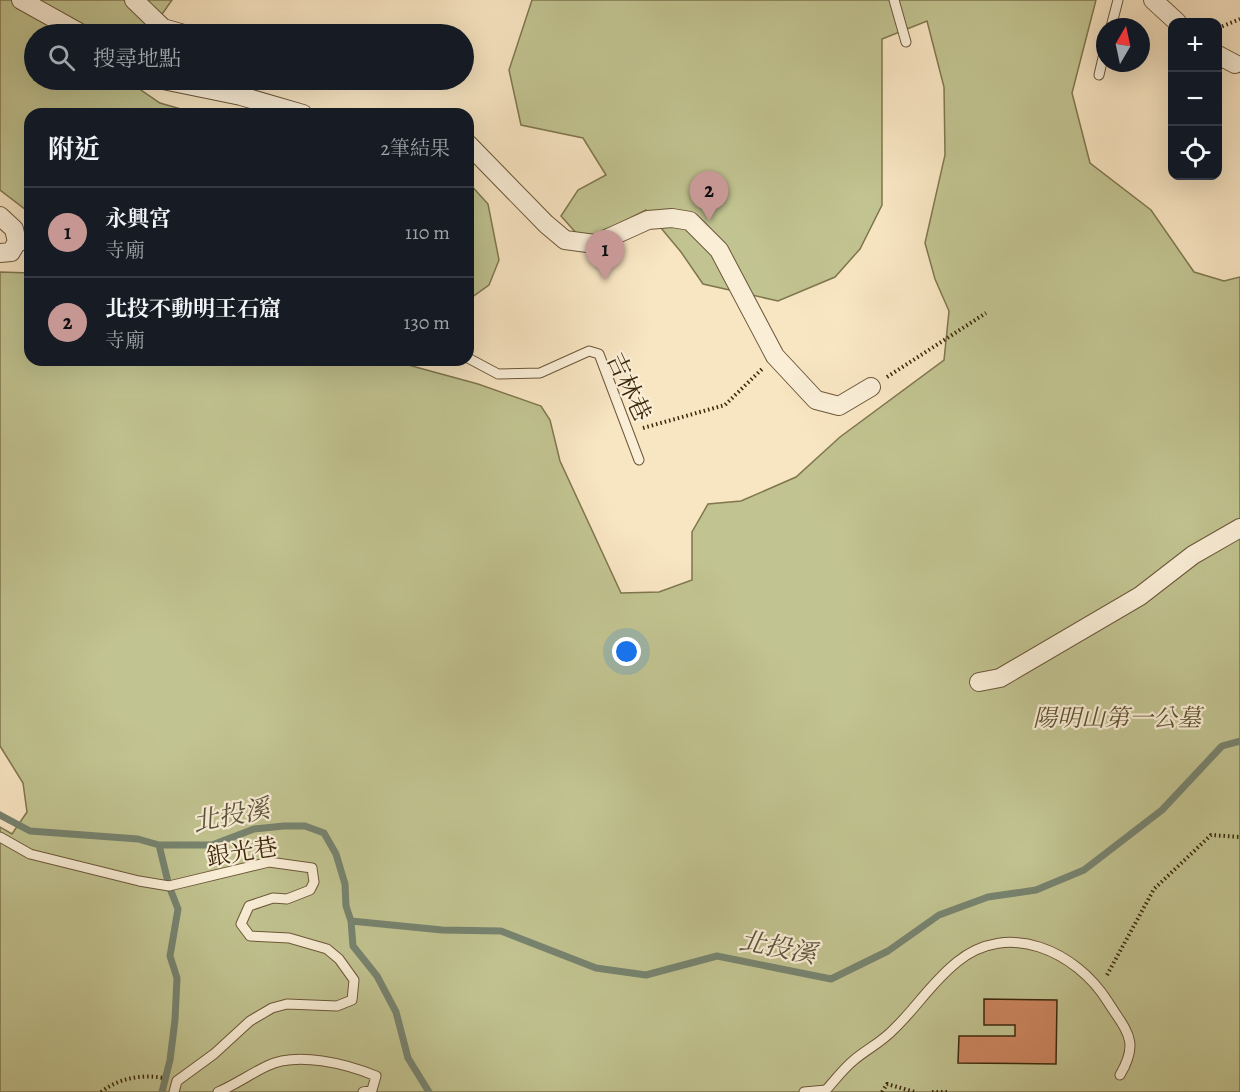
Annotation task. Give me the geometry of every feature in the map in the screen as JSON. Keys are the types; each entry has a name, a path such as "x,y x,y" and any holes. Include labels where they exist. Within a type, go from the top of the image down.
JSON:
{"street":[{"path":"21,0 64,24"},
{"path":"134,0 159,24"},
{"path":"1153,0 1172,18"},
{"path":"1222,57 1235,64"},
{"path":"248,90 289,108"},
{"path":"474,150 546,224 565,240 595,244 648,220 672,218 690,221 720,250 775,356 816,399 839,406 871,387"},
{"path":"0,216 14,229 23,245 11,252 0,253"},
{"path":"979,682 1000,678 1140,596 1193,555 1240,528"}],"lane":[{"path":"894,0 906,42"},
{"path":"1113,18 1118,0"},
{"name":"吉林巷","path":"474,361 498,374 540,373 589,351 599,354 639,460"},
{"name":"銀光巷","path":"0,837 30,854 139,882 169,886 269,862 312,868 314,882 310,890 287,899 273,898 249,906 241,924 250,936 289,938 327,950 339,959 354,980 352,999 337,1006 286,1004 272,1008 250,1021 214,1054 177,1081"},
{"path":"804,1092 828,1091 854,1060 895,1029 926,990 958,961 980,948 1014,941 1047,947 1078,967 1100,989 1128,1032 1131,1057 1120,1075"},
{"path":"218,1092 269,1064 307,1059 338,1062 376,1076 372,1090 363,1092"},
{"path":"174,1092 177,1081"}],"path":[{"path":"1222,26 1240,19"},
{"path":"871,387 986,313"},
{"path":"629,433 725,405 775,356"},
{"path":"1100,989 1154,889 1211,835 1240,837"},
{"path":"100,1092 110,1084 145,1074 177,1081"},
{"path":"882,1092 887,1084 915,1092"},
{"path":"932,1092 949,1092"}],"green space":[{"path":"0,0 172,0 155,24 24,24 24,90 141,90 160,103 177,108 24,108 24,208 0,190"},
{"name":"陽明山第一公墓","path":"532,0 1096,0 1072,93 1090,163 1151,210 1194,272 1224,281 1240,277 1240,1092 0,1092 0,827 12,834 27,812 23,783 0,746 0,272 24,273 24,366 412,366 478,384 541,406 550,420 560,461 621,593 659,592 692,580 692,532 708,504 741,501 796,477 840,437 944,360 949,311 935,279 925,243 945,155 944,87 927,21 882,39 882,205 860,249 835,277 778,301 703,284 681,252 646,210 597,235 577,234 561,216 578,190 606,175 583,138 521,125 509,70"},
{"path":"474,189 488,204 499,260 489,285 474,296"}],"building":[{"path":"984,999 1057,1000 1056,1064 958,1063 959,1036 1015,1036 1015,1025 984,1025"}],"waterway":[{"name":"北投溪","path":"351,921 442,930 501,931 596,968 646,975 717,956 831,979 888,951 939,915 988,897 1036,890 1084,870 1162,810 1222,746 1240,741"},
{"name":"北投溪","path":"0,815 30,831 138,839 159,845 212,845 254,829 284,826 305,826 324,833 336,854 345,884 346,906 351,921 353,946 377,976 396,1012 408,1058 429,1092"},
{"name":"北投溪","path":"159,845 169,886 178,909 170,956 177,978 175,1020 170,1060 162,1092"}],"place":[{"name":"北投不動明王石窟","path":"709,221"},
{"name":"永興宮","path":"605,280"}]}
